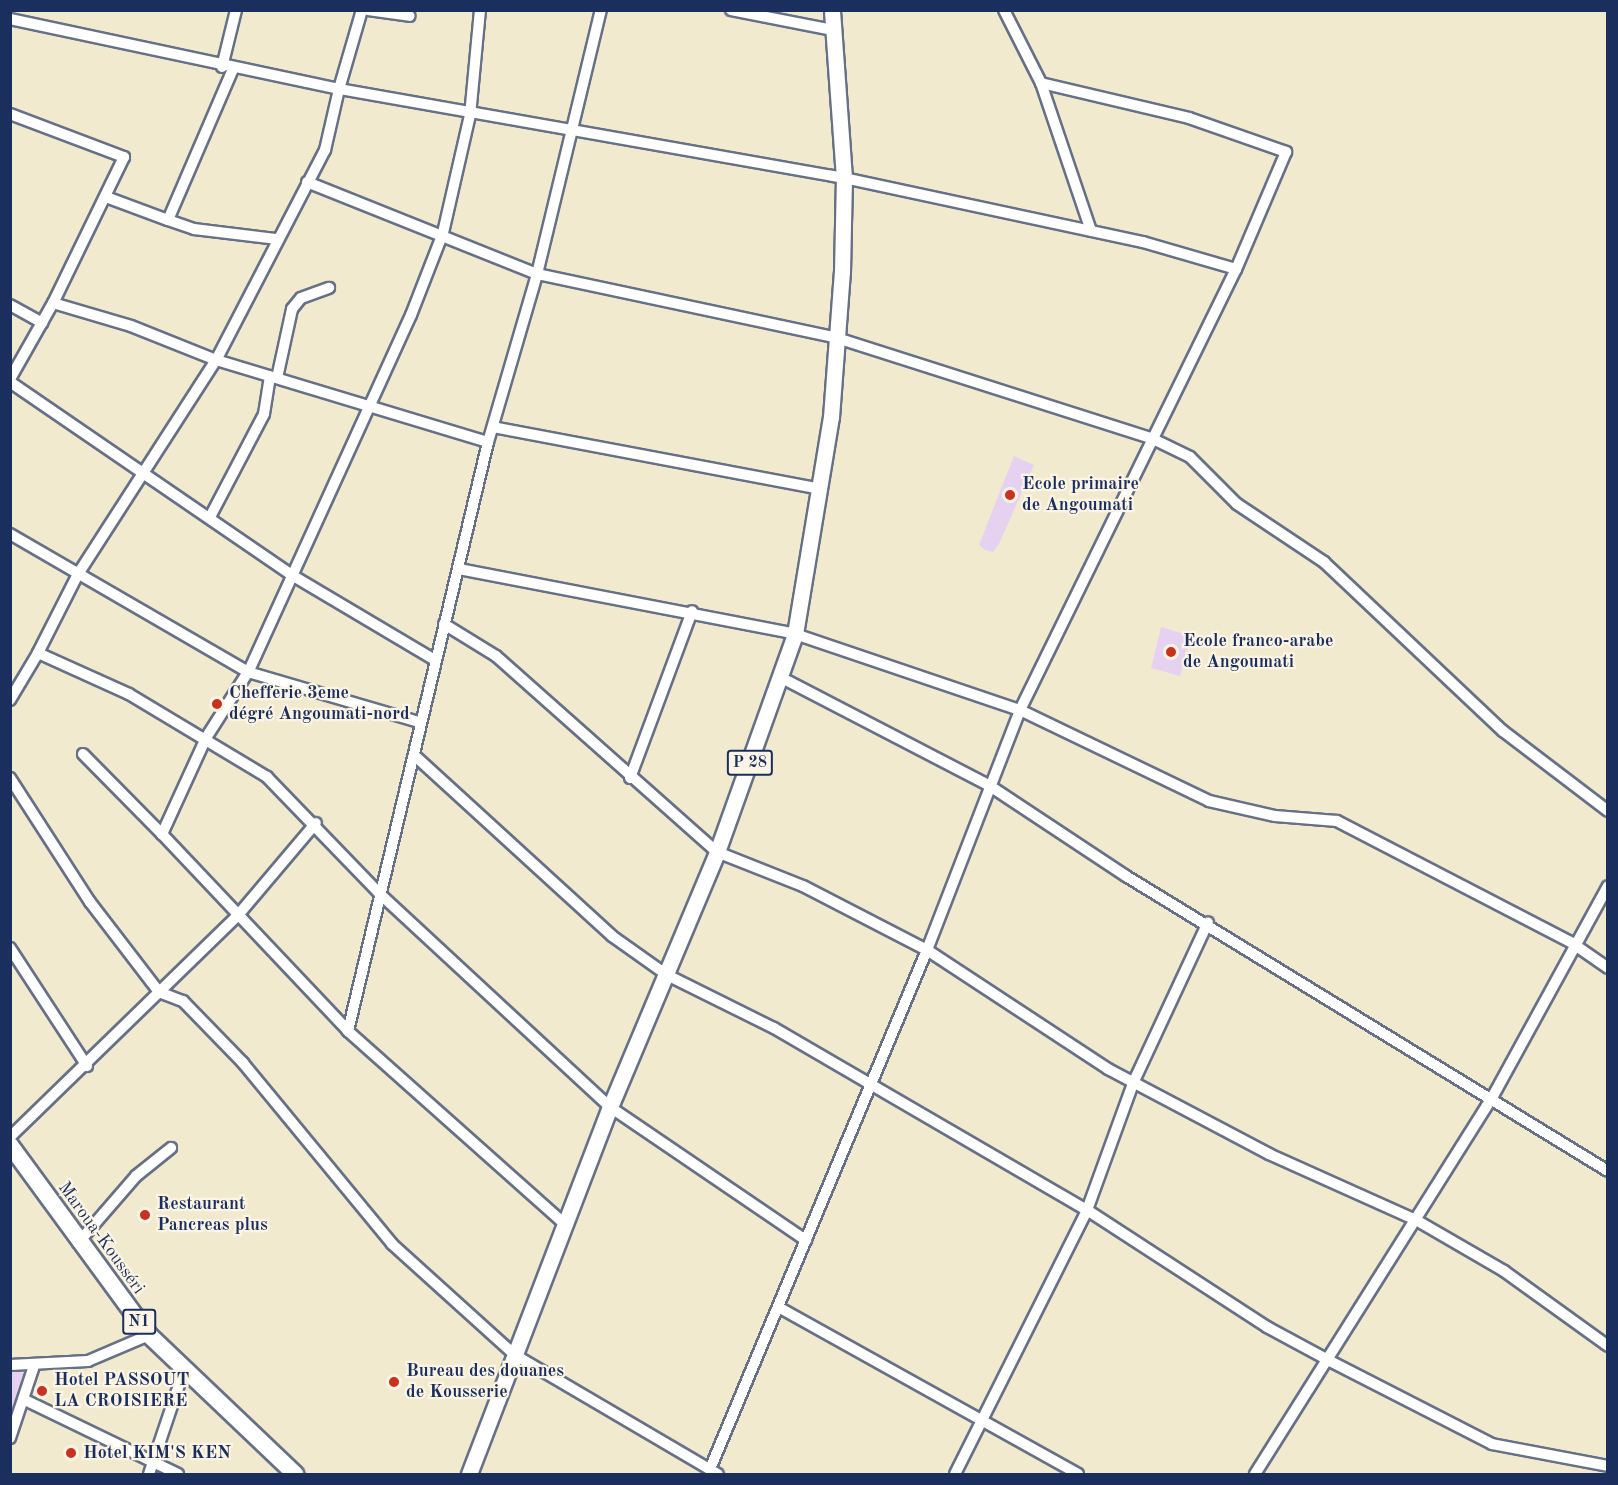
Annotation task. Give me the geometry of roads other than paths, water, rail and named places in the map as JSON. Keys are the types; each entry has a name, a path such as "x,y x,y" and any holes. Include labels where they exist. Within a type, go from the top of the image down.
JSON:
{"highway":[{"name":"Maroua-Kousséri","path":"10,1145 78,1243 149,1335 183,1372 295,1474"}],"main road":[{"name":"P 28","path":"469,1474 610,1107 717,852 782,678 795,634 820,489 837,338 844,178 832,10"}],"street":[{"path":"168,220 227,68 236,10"},
{"path":"10,700 38,653 78,574 216,360 307,182 332,132 339,89 362,10"},
{"path":"368,10 410,16"},
{"path":"162,834 206,738 248,672 290,574 370,406 442,233 470,115 480,10"},
{"path":"348,1031 414,755 419,722 459,569 488,442 537,274 601,10"},
{"path":"730,10 833,30"},
{"path":"1004,10 1041,83 1091,231"},
{"path":"10,19 227,68 470,115 844,178 1091,231 1236,269"},
{"path":"10,778 90,902 159,992 195,1011 279,1102 374,1226 515,1355 714,1472 806,1240 927,950 1020,710 1151,438 1236,269 1286,153 1189,118 1041,83"},
{"path":"10,114 120,153 124,162 53,303 10,381 146,471 290,574 435,660"},
{"path":"307,182 442,233 537,274 837,338 1151,438 1190,457 1237,504 1324,562 1503,731 1608,811"},
{"path":"106,197 194,229 277,239"},
{"path":"210,517 264,414 292,309 301,298 329,288"},
{"path":"53,303 216,360 488,442"},
{"path":"10,305 42,323"},
{"path":"493,427 820,489"},
{"path":"10,534 248,672 419,722"},
{"path":"459,569 692,611 795,634 1020,710 1209,801 1275,816 1337,821 1572,943 1608,968"},
{"path":"630,778 692,611"},
{"path":"444,624 496,656 630,778 717,852 803,885 927,950 1134,1082 1269,1154 1416,1220 1504,1271 1608,1346"},
{"path":"38,653 129,694 206,738 267,777 316,823 380,894 610,1107 806,1240"},
{"path":"782,678 990,786 1126,876 1208,922 1493,1096 1608,1171"},
{"path":"83,754 348,1031 566,1225"},
{"path":"414,755 612,936 667,975 774,1028 1087,1210 1267,1327 1328,1360 1492,1444 1608,1466"},
{"path":"10,1137 87,1066 238,914 316,823"},
{"path":"1255,1474 1493,1096 1572,943 1608,885"},
{"path":"955,1474 1087,1210 1134,1082 1208,922"},
{"path":"10,948 87,1066"},
{"path":"78,1243 136,1176 171,1148"},
{"path":"780,1308 983,1418 1078,1474"},
{"path":"10,1365 34,1366 88,1361 149,1335"},
{"path":"10,1438 25,1400 34,1366"},
{"path":"149,1474 183,1372"},
{"path":"25,1400 178,1474"}],"place":[{"name":"Ecole primaire de Angoumati","path":"1010,495"},
{"name":"Ecole franco-arabe de Angoumati","path":"1171,652"},
{"name":"Chefferie 3eme dégré Angoumati-nord","path":"217,704"},
{"name":"Restaurant Pancreas plus","path":"145,1215"},
{"name":"Bureau des douanes de Kousserie","path":"394,1382"},
{"name":"Hotel PASSOUT LA CROISIERE","path":"42,1391"},
{"name":"Hotel KIM'S KEN","path":"71,1453"}]}
